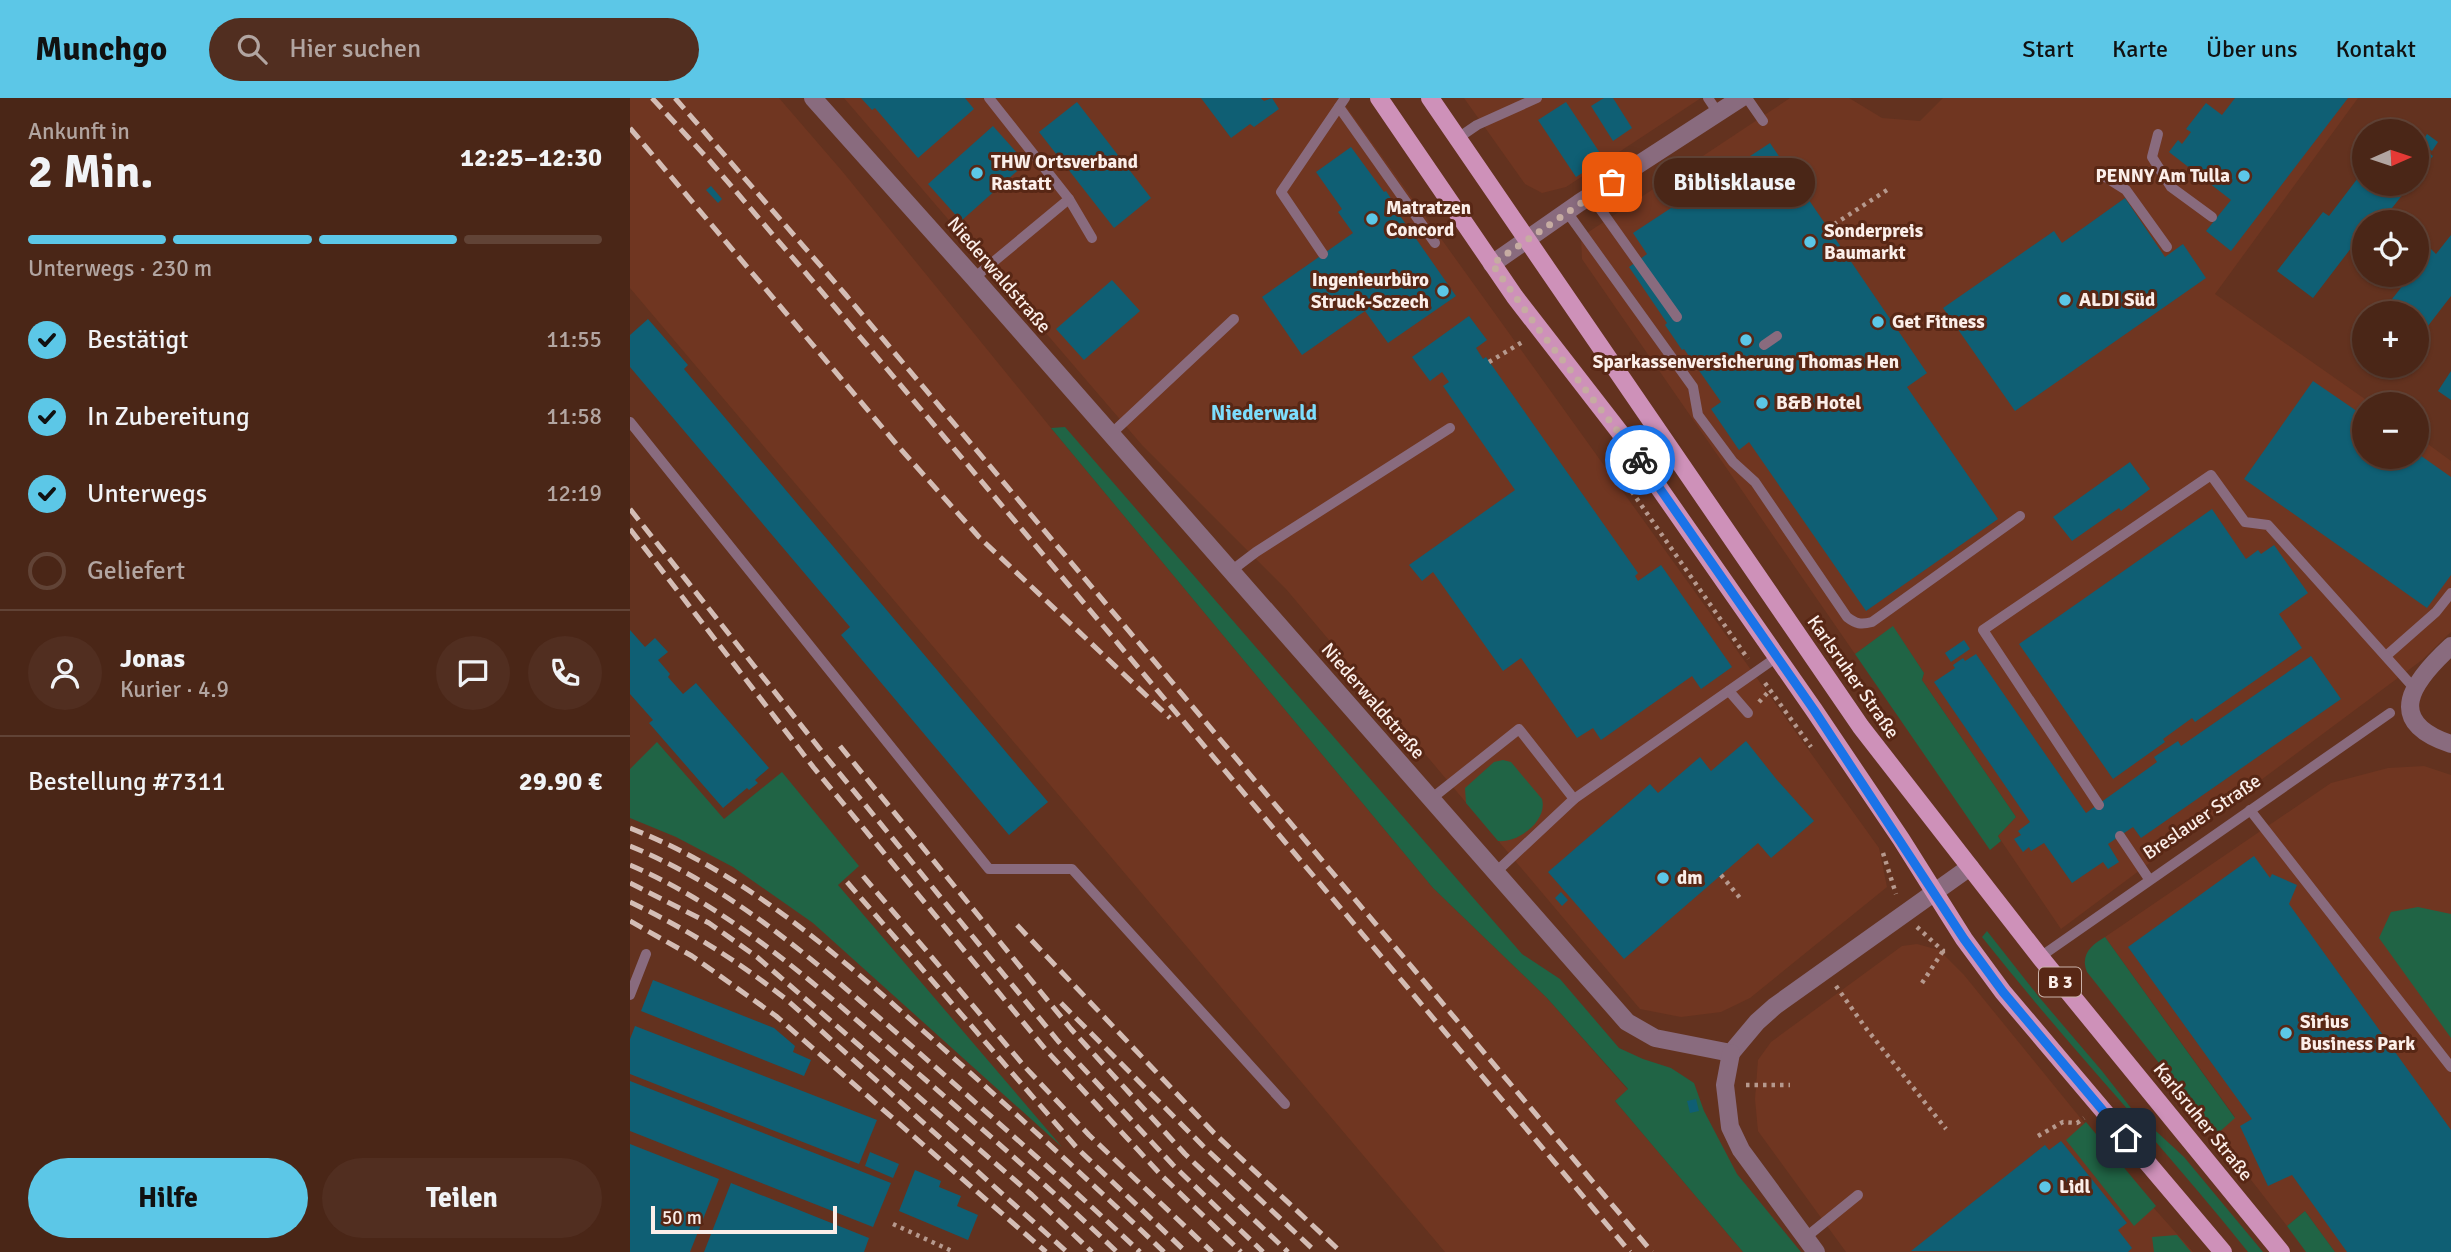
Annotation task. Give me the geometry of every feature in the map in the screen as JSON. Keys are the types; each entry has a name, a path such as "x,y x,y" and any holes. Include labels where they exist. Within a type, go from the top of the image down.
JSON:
{"main road":[{"name":"B 3","path":"1379,98 1492,264 1540,331 1625,439 1777,657 1964,939 2003,992 2223,1252"},
{"name":"Karlsruher Straße","path":"1430,98 1861,727 2040,957 2281,1252"}],"street":[{"name":"Niederwaldstraße","path":"813,98 1627,1022 1654,1038 1731,1053"},
{"path":"1492,264 1591,196 1713,105 1741,98"},
{"path":"2451,646 2421,675 2414,688 2411,712 2415,723 2423,732 2451,744"},
{"path":"1816,1252 1741,1150 1730,1127 1725,1085 1731,1053 1757,1022 1825,969 1970,867"}],"lane":[{"path":"989,98 1069,199 1092,238"},
{"path":"1458,138 1477,125 1537,98"},
{"path":"1747,98 1763,121"},
{"path":"1323,254 1281,192 1342,103 1436,243"},
{"path":"2158,134 2152,157 2171,187 2212,217"},
{"path":"2099,173 2126,190 2167,247"},
{"path":"1591,196 1677,317"},
{"path":"974,278 1069,199"},
{"path":"1567,212 1693,387 1699,415 1733,462 1755,482 1847,617 1854,623 1872,622 2020,516"},
{"path":"1110,435 1234,319"},
{"path":"1764,345 1777,336"},
{"path":"630,422 989,869 1072,869 1285,1104"},
{"path":"1231,571 1256,552 1450,428"},
{"path":"2099,805 1983,630 2211,475 2245,522 2268,525 2414,688"},
{"path":"2386,656 2436,612 2451,593"},
{"path":"1496,872 1574,799 1777,657"},
{"path":"1729,691 1748,713"},
{"name":"Breslauer Straße","path":"2040,957 2390,713"},
{"path":"1431,799 1519,729 1574,799"},
{"path":"2250,810 2451,1067"},
{"path":"2120,836 2149,879"},
{"path":"630,995 646,954"},
{"path":"1805,1238 1858,1195"}],"path":[{"path":"1828,229 1887,190"},
{"path":"1489,362 1540,331"},
{"path":"1763,697 1770,690"},
{"path":"1721,875 1740,898"},
{"path":"1922,983 1943,951"},
{"path":"1825,969 1865,1027 1946,1129"},
{"path":"1725,1085 1790,1085"},
{"path":"2038,1136 2063,1122 2077,1123 2088,1114"},
{"path":"894,1224 954,1252"}],"shaded area":[{"path":"630,98 779,98 1433,888 1547,998 1628,1090 1615,1101 1743,1252 1445,1252 630,288"},
{"path":"844,98 1340,98 1879,848 1887,887 1750,998 1721,1012 1681,1017 1640,1009 1286,589 1142,445"},
{"path":"1464,98 1701,98 1566,187 1542,193 1525,184"},
{"path":"1790,98 1849,98 1882,118 1920,121 1943,98 2358,98 2215,294 2355,392 2352,392 2352,469 2429,469 2429,445 2451,461 2451,632 2422,660 2061,929 1998,836 2016,817 1922,680 1924,673 1893,627 1855,654 1582,259 1581,237"},
{"path":"2424,766 2451,775 2451,1252 2335,1252 2305,1211 2287,1226 2216,1135 2235,1117 2105,937 2331,783 2388,768"},
{"path":"1917,944 1939,950 1964,975 2152,1206 2193,1252 1846,1252 1758,1131 1755,1099 1758,1060 1771,1042 1902,946"}],"green space":[{"path":"1065,427 1522,954 1560,979 1619,1048 1671,1068 1694,1083 1704,1111 1737,1174 1801,1252 1743,1252 1615,1101 1628,1089 1547,998 1433,888 1051,428"},
{"path":"1893,626 1924,673 1922,680 2016,817 1998,836 2001,841 1990,850 1855,654"},
{"path":"657,742 724,819 782,772 859,866 838,885 1062,1147 813,923 733,867 676,837 630,818 630,769"},
{"path":"1494,762 1511,762 1542,799 1543,807 1530,829 1506,841 1498,841 1466,803 1465,788"},
{"path":"2418,907 2451,914 2451,1038 2379,938 2391,912"},
{"path":"1987,931 2131,1108 2184,1157 2263,1252 2248,1252 2014,977 1982,937"},
{"path":"2105,937 2235,1118 2216,1135 2087,972 2085,960 2088,951"},
{"path":"2086,1122 2156,1206 2134,1226 2066,1140"},
{"path":"2305,1211 2335,1252 2306,1252 2287,1226"},
{"path":"2177,1235 2191,1252 2154,1252 2152,1237"}],"building":[{"path":"861,98 965,98 974,109 918,158 875,108 872,110"},
{"path":"1201,98 1261,98 1264,101 1272,98 1279,109 1254,127 1250,124 1231,138"},
{"path":"1604,98 1613,98 1632,128 1613,141 1591,106"},
{"name":"PENNY Am Tulla","path":"2235,98 2348,98 2231,251 2206,231 2231,200 2169,152 2178,140 2182,144 2191,132 2186,129 2206,103 2222,115"},
{"path":"1077,102 1151,198 1114,228 1039,132"},
{"path":"1566,102 1604,159 1576,177 1538,120"},
{"name":"THW Ortsverband Rastatt","path":"993,126 1026,163 961,221 928,184"},
{"path":"2429,135 2438,142 2432,151 2429,149"},
{"path":"1770,143 1927,373 1907,387 1998,519 1866,611 1749,442 1739,450 1711,409 1721,402 1684,349 1682,350 1629,267 1647,254 1633,233"},
{"path":"1351,147 1384,192 1386,191 1398,209 1396,210 1456,296 1388,343 1365,311 1302,355 1262,297 1353,233 1338,212 1342,209 1316,172"},
{"path":"711,186 722,199 718,203 706,190"},
{"path":"2352,186 2352,196 2402,196 2390,210 2352,210 2352,247 2313,298 2277,271 2323,212 2329,216"},
{"name":"ALDI Süd","path":"2125,198 2165,257 2183,244 2206,278 2015,411 1943,308 2054,231 2062,243"},
{"path":"2451,235 2451,296 2429,325 2429,301 2391,301 2402,287 2429,287 2429,252 2431,249 2436,254"},
{"path":"1112,280 1140,311 1084,360 1056,329"},
{"path":"1469,316 1487,340 1476,348 1483,359 1486,357 1638,573 1635,576 1638,581 1661,565 1732,667 1701,689 1692,676 1601,740 1593,728 1577,738 1521,658 1503,671 1433,572 1422,581 1409,565 1515,490 1443,386 1449,382 1442,372 1430,381 1412,357"},
{"path":"648,319 688,365 684,369 1048,802 1009,835 841,635 850,627 630,367 630,335"},
{"path":"2451,371 2451,400 2438,391"},
{"path":"2313,381 2352,408 2352,469 2429,469 2429,461 2451,477 2451,575 2427,608 2244,479"},
{"path":"2130,462 2150,489 2121,511 2119,508 2072,541 2053,517"},
{"path":"2212,509 2246,559 2258,550 2261,554 2274,545 2308,593 2279,614 2302,648 2195,722 2192,718 2163,739 2165,742 2113,779 2019,644"},
{"path":"630,630 645,647 655,638 668,652 658,660 670,674 668,677 683,694 696,683 769,768 755,780 758,783 749,790 747,788 723,808 649,723 653,720 630,694"},
{"path":"1964,640 1970,649 1951,662 1945,653"},
{"path":"1976,654 2086,813 2157,762 2154,757 2178,741 2181,746 2311,656 2341,699 2141,838 2133,827 2108,844 2119,862 2108,869 2103,862 2072,883 2044,843 2031,851 2029,847 2023,852 2014,839 2021,835 2018,831 2030,822 1934,682 1955,668 1953,665 1963,658 1965,661"},
{"path":"1746,741 1814,821 1771,858 1758,843 1624,959 1548,872 1650,784 1658,793 1700,757 1711,771"},
{"name":"Sirius Business Park","path":"2254,856 2270,878 2272,874 2297,885 2289,904 2451,1130 2451,1252 2347,1252 2292,1175 2268,1186 2240,1126 2252,1119 2128,947"},
{"path":"1561,892 1568,900 1562,906 1555,898"},
{"path":"653,980 774,1028 795,1046 793,1052 811,1060 804,1076 641,1011"},
{"path":"635,1026 877,1120 859,1164 630,1074 630,1039"},
{"path":"630,1081 891,1183 873,1227 630,1131"},
{"path":"1696,1099 1699,1111 1690,1113 1687,1101"},
{"name":"Lidl","path":"2061,1141 2127,1223 2118,1230 2132,1248 2128,1252 1911,1251 2045,1145 2049,1150"},
{"path":"630,1144 719,1179 690,1252 630,1252"},
{"path":"870,1152 899,1164 893,1178 865,1166"},
{"path":"915,1170 941,1181 939,1187 961,1196 957,1206 978,1215 968,1240 899,1211"},
{"path":"731,1183 869,1238 864,1252 704,1252"}],"railway":[{"path":"652,98 834,306 1630,1252"},
{"path":"675,98 845,294 1652,1252"},
{"path":"630,128 898,446 979,537 1170,718"},
{"path":"630,509 827,758 1058,1041 1173,1165 1263,1252"},
{"path":"630,529 814,768 1046,1050 1161,1175 1241,1252"},
{"path":"840,746 1071,1029 1185,1154 1288,1252"},
{"path":"630,828 716,870 830,950 995,1095 1164,1252"},
{"path":"630,846 707,885 742,907 809,958 995,1120 1140,1252"},
{"path":"630,865 703,903 804,976 1009,1152 1117,1252"},
{"path":"863,876 1025,1067 1089,1135 1212,1252"},
{"path":"847,882 1077,1148 1186,1252"},
{"path":"630,883 709,923 757,957 1032,1195 1092,1252"},
{"path":"630,902 712,946 787,1000 1067,1252"},
{"path":"630,921 692,956 776,1016 1046,1252"},
{"path":"1017,925 1214,1133 1341,1252"},
{"path":"1061,1003 1203,1146 1316,1252"}],"way so far":[{"path":"1612,182 1492,264 1640,460"}],"place":[{"name":"THW Ortsverband Rastatt","path":"977,173"},
{"name":"PENNY Am Tulla","path":"2244,176"},
{"name":"Biblisklause","path":"1612,182"},
{"name":"Matratzen Concord","path":"1372,219"},
{"name":"Sonderpreis Baumarkt","path":"1810,242"},
{"name":"Ingenieurbüro Struck-Sczech","path":"1443,291"},
{"name":"ALDI Süd","path":"2065,300"},
{"name":"Get Fitness","path":"1878,322"},
{"name":"Sparkassenversicherung Thomas Hen","path":"1746,340"},
{"name":"B&B Hotel","path":"1762,403"},
{"name":"dm","path":"1663,878"},
{"name":"Sirius Business Park","path":"2286,1033"},
{"name":"Lidl","path":"2045,1187"}],"district":[{"name":"Niederwald","path":"1264,413"}],"route":[{"path":"1640,460 1814,710 1964,939 2003,992 2126,1138"}]}
